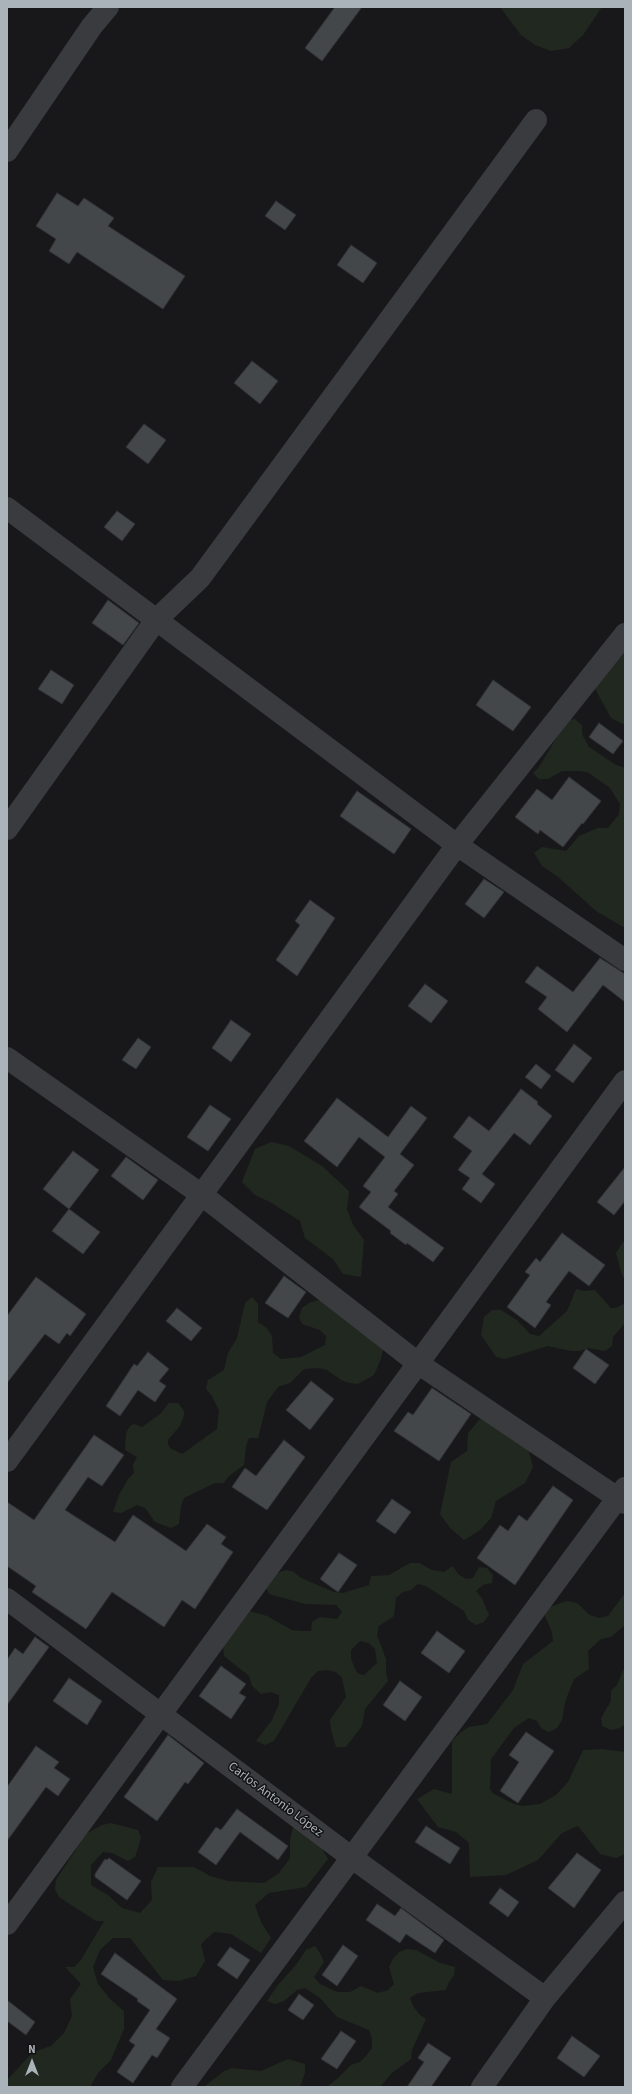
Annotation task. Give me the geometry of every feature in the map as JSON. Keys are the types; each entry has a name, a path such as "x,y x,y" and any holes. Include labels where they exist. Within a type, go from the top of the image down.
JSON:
{"street":[{"path":"7,151 92,26 108,7"},
{"path":"7,829 156,620 200,578 536,120"},
{"path":"7,508 457,845 625,960"},
{"path":"7,1461 457,845 625,634"},
{"path":"7,1058 202,1194 419,1364 623,1496 351,1857 182,2087"},
{"path":"7,1924 625,1081"},
{"name":"Carlos Antonio López","path":"7,1598 160,1715 351,1857 545,1998"},
{"path":"482,2087 545,1998 625,1902"}],"shaded area":[{"path":"500,7 602,7 583,35 569,48 551,51 535,45 521,35"},
{"path":"625,646 625,725 611,718 594,687"},
{"path":"575,719 582,725 582,734 589,747 616,765 625,768 625,928 596,911 557,876 542,866 534,853 542,847 566,851 579,836 598,828 608,828 619,814 620,804 610,788 589,773 580,771 562,771 548,779 539,779 533,773 539,767 567,720"},
{"path":"271,1142 289,1146 322,1166 349,1191 347,1209 353,1225 364,1240 361,1277 343,1274 333,1259 305,1238 300,1221 270,1202 255,1195 242,1182 255,1149"},
{"path":"623,1242 625,1243 625,1281 616,1253"},
{"path":"576,1289 585,1291 595,1290 611,1308 616,1308 625,1303 625,1323 613,1337 612,1346 605,1351 588,1348 580,1351 571,1351 548,1346 505,1359 496,1357 481,1335 484,1317 492,1310 501,1310 517,1320 530,1334 539,1336 567,1311"},
{"path":"252,1297 258,1304 258,1322 267,1328 272,1336 273,1353 281,1359 301,1357 325,1345 326,1336 320,1330 302,1324 299,1317 302,1308 309,1303 318,1300 327,1302 383,1350 374,1375 358,1384 341,1380 327,1370 318,1368 304,1369 290,1383 278,1387 267,1402 258,1438 249,1438 246,1446 244,1465 229,1476 224,1483 215,1483 184,1498 181,1506 179,1524 171,1528 155,1522 145,1508 137,1505 121,1513 113,1512 119,1495 128,1479 134,1473 133,1465 137,1457 125,1450 126,1433 130,1426 134,1424 142,1427 160,1414 169,1403 178,1403 184,1411 184,1415 180,1426 168,1440 168,1444 170,1448 182,1454 217,1429 219,1411 212,1396 206,1389 208,1380 224,1370 228,1353 237,1338 245,1303"},
{"path":"480,1419 498,1425 528,1448 533,1467 525,1483 496,1501 491,1518 479,1531 464,1540 450,1528 440,1514 451,1462 467,1451 468,1433"},
{"path":"410,1563 419,1563 432,1570 444,1572 453,1566 458,1574 466,1579 473,1578 479,1567 487,1568 493,1575 492,1583 483,1585 476,1591 482,1598 489,1615 484,1622 476,1625 468,1620 464,1611 426,1586 418,1584 411,1590 403,1592 396,1598 394,1616 379,1626 377,1635 386,1659 386,1673 388,1681 365,1709 362,1726 346,1747 336,1747 330,1720 346,1697 342,1678 336,1672 327,1670 318,1671 311,1678 274,1741 265,1745 256,1741 272,1720 279,1704 279,1695 270,1692 261,1694 252,1686 249,1676 224,1656 223,1646 250,1611 267,1616 292,1630 302,1631 311,1631 312,1622 320,1617 337,1619 342,1612 336,1605 305,1604 269,1594 265,1585 277,1573 286,1570 294,1572 301,1578 334,1592 343,1593 369,1585 371,1576 389,1575","holes":["360,1641 369,1643 375,1649 377,1663 364,1675 359,1674 356,1671 351,1659 351,1650"]},
{"path":"625,1593 625,1625 611,1637 601,1639 588,1651 589,1669 574,1679 565,1702 562,1720 557,1728 549,1732 541,1728 537,1721 529,1718 514,1728 491,1759 490,1789 492,1793 514,1804 522,1806 540,1804 556,1795 568,1782 583,1750 602,1749 625,1752 625,1854 616,1858 600,1854 578,1826 562,1833 538,1860 506,1875 470,1877 469,1843 456,1832 438,1827 417,1799 434,1789 452,1794 452,1741 461,1732 469,1727 487,1724 513,1690 523,1664 553,1641 552,1632 544,1614 550,1607 567,1601 577,1603 590,1615 599,1618 608,1616"},
{"path":"625,1666 625,1724 620,1728 611,1730 602,1726 601,1718 611,1701 611,1691 617,1685"},
{"path":"111,1823 138,1830 141,1838 135,1857 128,1861 112,1853 103,1852 91,1865 91,1885 108,1895 122,1908 140,1913 152,1900 151,1882 158,1867 194,1867 210,1876 228,1881 264,1883 279,1873 290,1858 290,1840 294,1823 318,1842 328,1859 306,1887 269,1893 255,1905 261,1922 271,1938 261,1953 231,1934 214,1932 201,1944 205,1961 196,1976 179,1981 163,1980 130,1938 113,1938 100,1950 93,1967 98,1984 110,1999 124,2011 124,2029 111,2060 98,2073 90,2087 7,2087 7,2080 33,2052 51,2046 64,2033 72,2016 70,1999 81,1984 65,1967 74,1967 81,1960 104,1921 96,1921 59,1897 55,1889 56,1880 86,1834 102,1825"},
{"path":"315,1946 324,1962 314,1977 320,1984 337,1992 350,1992 361,1986 378,1993 388,1990 394,1984 389,1967 399,1952 407,1949 416,1950 440,1963 455,1967 454,1975 446,1990 418,1993 410,1998 413,2006 419,2014 426,2019 412,2050 411,2059 392,2073 380,2087 327,2087 351,2065 360,2062 372,2048 372,2038 369,2030 337,2017 320,1998 305,1988 297,1990 284,2001 275,2004 267,2001 306,1950"},
{"path":"288,2059 305,2064 305,2073 300,2087 204,2087 224,2071 232,2068 261,2071"}],"building":[{"path":"335,7 362,7 322,61 305,48"},
{"path":"57,193 78,206 84,198 114,218 108,226 185,276 163,309 77,252 69,264 49,251 56,239 36,226"},
{"path":"276,201 296,215 285,230 265,216"},
{"path":"351,245 377,263 363,283 337,265"},
{"path":"252,361 278,381 260,404 234,383"},
{"path":"144,424 166,440 148,464 126,447"},
{"path":"117,511 135,524 122,541 104,527"},
{"path":"108,600 139,623 123,645 92,623"},
{"path":"51,670 74,685 62,704 38,689"},
{"path":"493,680 531,707 513,731 476,705"},
{"path":"599,723 623,741 613,754 589,737"},
{"path":"569,777 601,801 563,847 540,830 538,834 515,817 537,789 552,800"},
{"path":"357,791 411,829 394,854 340,816"},
{"path":"484,879 504,892 484,918 465,904"},
{"path":"310,900 335,918 297,976 276,960 300,925 295,921"},
{"path":"600,958 625,974 625,1002 603,985 567,1032 538,1009 547,997 525,982 537,966 573,992"},
{"path":"425,984 448,1001 431,1023 408,1006"},
{"path":"231,1020 251,1034 231,1062 212,1048"},
{"path":"138,1038 151,1047 136,1069 122,1060"},
{"path":"574,1044 592,1058 573,1083 555,1070"},
{"path":"536,1064 551,1076 541,1089 525,1077"},
{"path":"521,1089 538,1102 537,1104 552,1116 530,1145 514,1133 482,1174 495,1184 481,1203 462,1189 470,1178 458,1170 472,1151 453,1137 469,1116 489,1131"},
{"path":"337,1098 388,1137 411,1106 427,1118 400,1154 414,1165 394,1191 398,1194 388,1207 444,1248 433,1262 407,1243 406,1245 390,1233 391,1231 359,1207 371,1192 363,1186 385,1157 359,1137 337,1167 304,1141"},
{"path":"210,1105 231,1119 208,1151 187,1137"},
{"path":"73,1151 99,1170 69,1209 43,1189"},
{"path":"126,1157 158,1180 143,1200 111,1176"},
{"path":"625,1167 625,1201 614,1215 597,1202"},
{"path":"69,1209 100,1232 83,1254 52,1231"},
{"path":"562,1233 605,1265 589,1286 569,1271 546,1302 551,1305 535,1328 507,1307 530,1275 525,1272 536,1258 540,1262"},
{"path":"284,1276 306,1292 288,1318 265,1303"},
{"path":"36,1277 86,1314 70,1336 67,1333 59,1344 45,1334 7,1383 7,1316"},
{"path":"177,1308 202,1328 191,1341 166,1321"},
{"path":"586,1349 609,1365 595,1384 573,1368"},
{"path":"148,1352 169,1369 159,1381 166,1386 155,1402 138,1390 120,1416 106,1406 134,1364 137,1366"},
{"path":"311,1381 334,1399 310,1430 286,1410"},
{"path":"432,1388 471,1414 439,1461 394,1431 408,1412 413,1415"},
{"path":"94,1435 124,1455 102,1486 88,1477 65,1510 115,1542 133,1515 186,1551 207,1524 226,1537 221,1544 233,1552 195,1609 182,1600 164,1627 112,1592 86,1629 32,1592 36,1586 7,1566 7,1502 34,1520"},
{"path":"284,1440 305,1457 267,1510 232,1487 245,1468 256,1476"},
{"path":"553,1486 573,1500 515,1585 477,1558 500,1525 508,1531 519,1515 527,1521"},
{"path":"392,1499 411,1512 395,1534 376,1521"},
{"path":"339,1553 357,1565 338,1592 320,1579"},
{"path":"437,1631 465,1651 449,1673 421,1653"},
{"path":"35,1637 49,1647 7,1705 7,1660 15,1648 23,1654"},
{"path":"221,1666 246,1684 239,1693 246,1697 231,1719 199,1696"},
{"path":"69,1678 102,1701 87,1725 53,1701"},
{"path":"400,1681 422,1697 405,1721 383,1705"},
{"path":"526,1732 554,1751 518,1803 500,1791 519,1762 509,1755"},
{"path":"168,1735 204,1763 188,1784 185,1782 157,1821 124,1797"},
{"path":"36,1746 59,1762 54,1768 70,1779 58,1796 46,1787 7,1841 7,1787"},
{"path":"237,1809 288,1846 278,1860 240,1832 216,1865 198,1852 216,1827 221,1830"},
{"path":"426,1826 460,1848 450,1864 415,1842"},
{"path":"577,1853 601,1870 574,1908 548,1888"},
{"path":"109,1858 141,1881 127,1900 95,1877 95,1874 105,1859 107,1860"},
{"path":"500,1888 519,1902 508,1917 489,1903"},
{"path":"377,1904 395,1916 401,1908 444,1940 435,1953 406,1934 400,1943 366,1920"},
{"path":"343,1945 358,1956 337,1986 322,1975"},
{"path":"230,1947 250,1960 237,1979 217,1965"},
{"path":"115,1953 177,1999 156,2029 170,2038 157,2058 152,2055 133,2083 117,2072 135,2045 129,2041 150,2010 137,2001 138,1999 101,1974"},
{"path":"299,1994 314,2005 303,2020 288,2010"},
{"path":"7,2000 35,2022 26,2035 7,2021"},
{"path":"341,2031 356,2041 337,2069 321,2059"},
{"path":"572,2036 600,2056 584,2077 557,2058"},
{"path":"428,2043 451,2058 431,2087 407,2087 424,2062 418,2058"}]}
